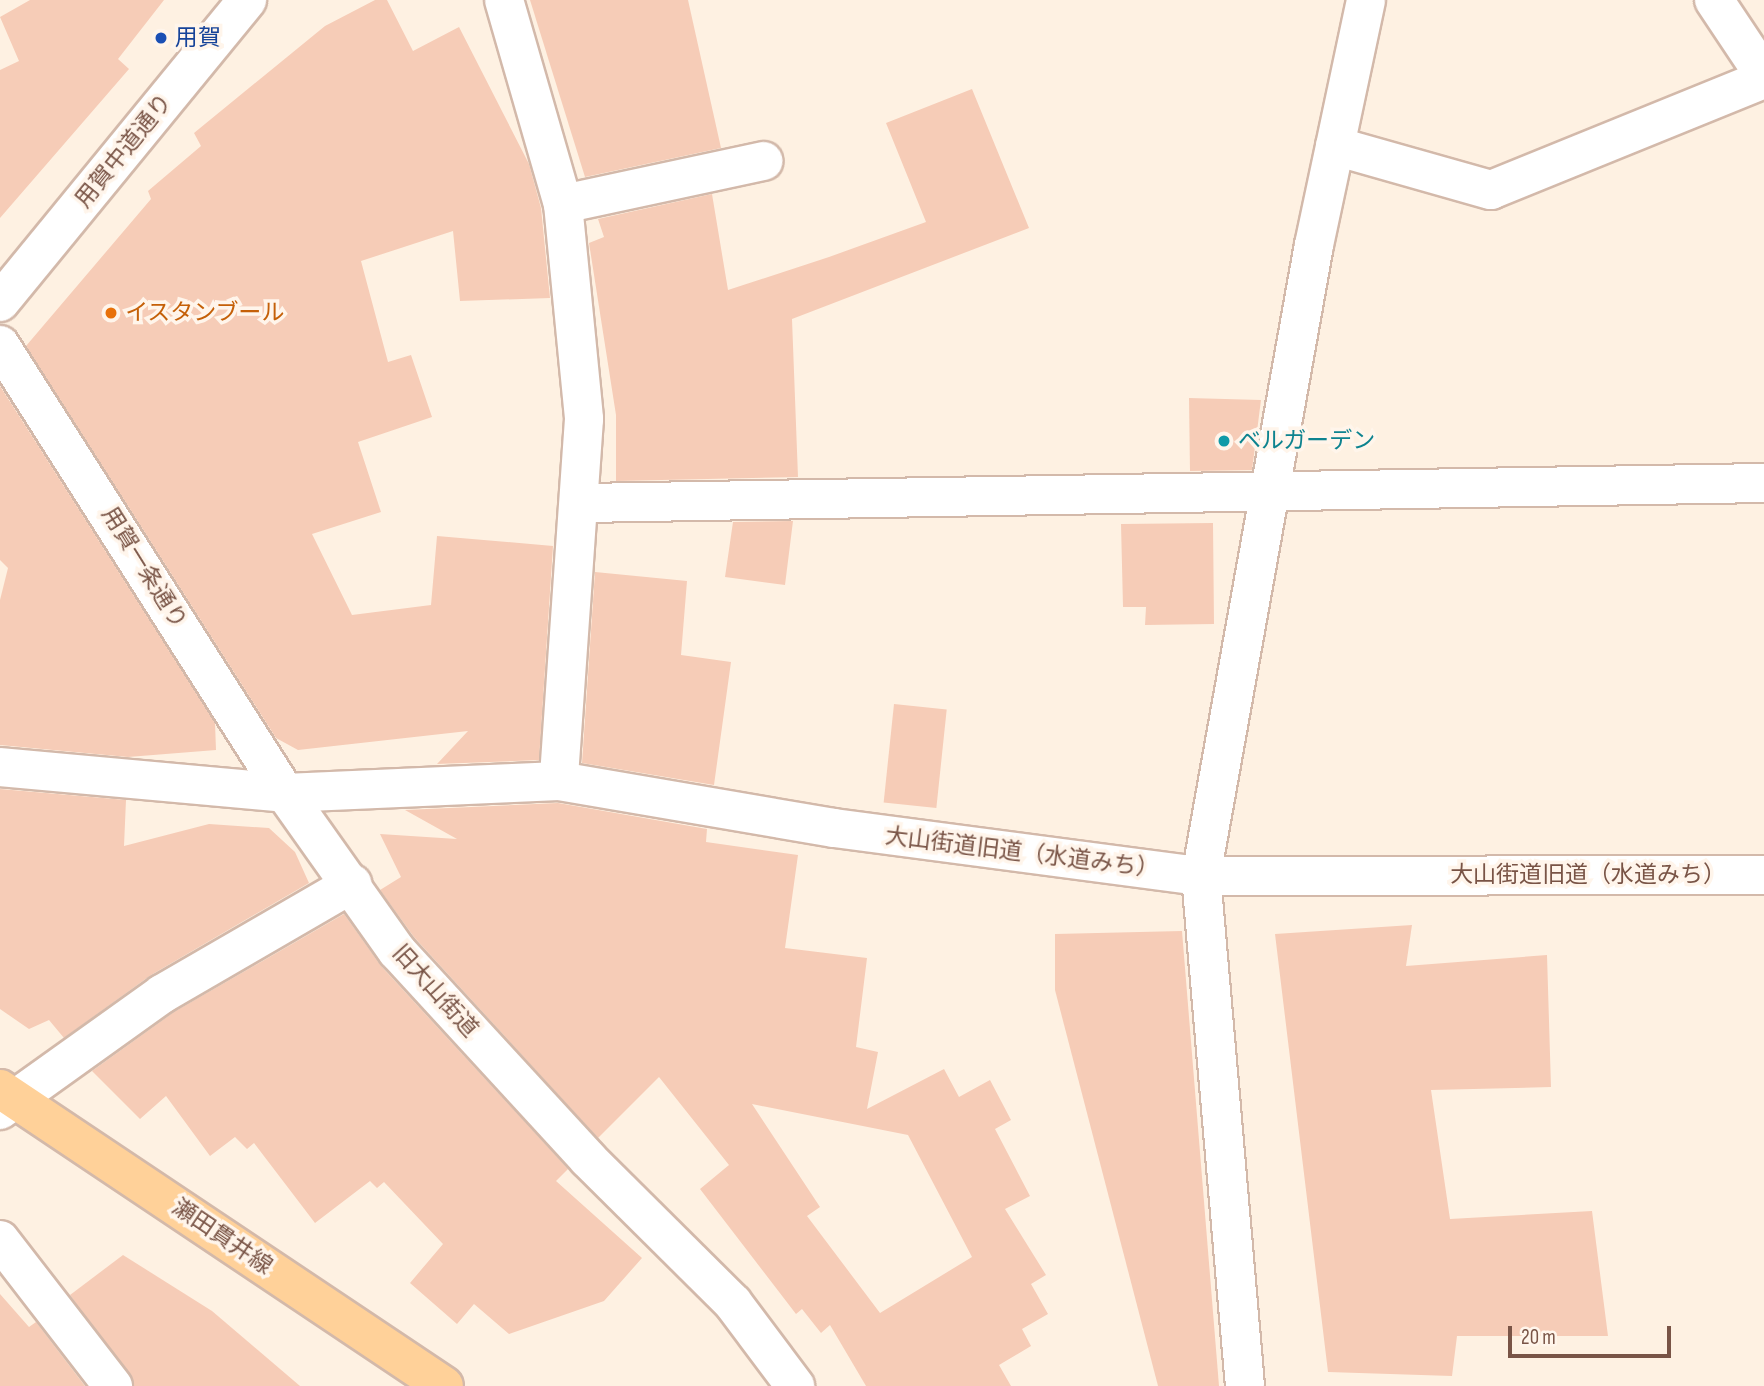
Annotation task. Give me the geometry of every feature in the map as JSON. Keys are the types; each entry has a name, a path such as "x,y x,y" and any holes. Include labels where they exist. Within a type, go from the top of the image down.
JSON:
{"main road":[{"name":"瀬田貫井線","path":"4,1099 444,1386"}],"street":[{"name":"用賀中道通り","path":"0,302 247,0"},
{"path":"504,0 563,204 584,419 583,503 559,781"},
{"path":"1245,1386 1201,876 1335,146 1366,0"},
{"path":"1335,146 1491,190 1764,77 1751,27 1714,0"},
{"path":"563,204 763,161"},
{"name":"用賀一条通り","path":"0,345 285,793"},
{"path":"583,503 1764,483"},
{"path":"0,766 285,793"},
{"name":"大山街道旧道（水道みち）","path":"285,793 559,781 834,828 1201,876 1764,875"},
{"name":"旧大山街道","path":"285,793 397,951 588,1158 733,1303 795,1386"},
{"path":"4,1099 162,993 352,884"},
{"path":"0,1240 113,1386"}],"building":[{"path":"30,0 164,0 118,59 129,69 0,218 0,70 19,61 0,17"},
{"path":"375,0 387,0 413,51 459,27 529,164 541,208 550,298 460,301 453,231 361,261 388,362 411,355 432,417 358,442 381,512 312,534 352,615 431,605 437,536 553,546 539,760 437,764 468,731 298,750 276,738 26,346 151,199 148,191 201,146 194,133 325,26"},
{"path":"530,0 688,0 721,148 585,177"},
{"path":"972,89 1029,228 792,319 798,477 616,481 616,415 589,243 604,237 598,219 712,194 728,290 829,257 926,222 886,123"},
{"path":"0,386 215,723 216,750 128,757 0,745 0,600 8,568 0,560"},
{"name":"ベルガーデン","path":"1189,398 1261,400 1252,470 1190,471"},
{"path":"793,521 785,585 725,577 733,522"},
{"path":"1213,523 1214,624 1145,625 1146,607 1123,607 1121,524"},
{"path":"595,572 687,581 681,655 731,662 714,785 582,763"},
{"path":"894,704 947,710 936,808 884,802"},
{"path":"0,789 126,800 124,846 209,824 269,828 295,852 309,883 151,975 64,1038 49,1020 29,1029 0,1009"},
{"path":"558,803 707,829 706,842 798,855 785,948 867,958 856,1047 878,1052 867,1109 944,1069 959,1097 990,1080 1011,1120 995,1129 1030,1196 1005,1209 1046,1275 1031,1284 1048,1314 1022,1329 1031,1346 999,1365 1011,1386 866,1386 830,1325 821,1333 802,1309 796,1314 700,1189 729,1165 659,1077 598,1138 414,937 380,890 401,877 380,834 457,839 405,810","holes":["752,1104 908,1135 972,1257 880,1313 807,1216 820,1207"]},
{"path":"344,914 381,966 568,1169 556,1181 642,1258 604,1301 509,1334 474,1304 457,1324 410,1283 443,1244 384,1182 377,1188 370,1181 315,1223 254,1143 247,1149 235,1137 210,1156 166,1096 140,1119 92,1071 174,1012"},
{"path":"1412,925 1406,966 1547,955 1551,1087 1431,1090 1450,1219 1592,1211 1608,1336 1457,1336 1452,1376 1328,1372 1275,934"},
{"path":"1182,931 1219,1386 1158,1386 1055,990 1055,934"},
{"path":"123,1255 212,1311 300,1386 134,1386 70,1295"},
{"path":"0,1294 29,1327 36,1322 85,1386 0,1386"}],"place":[{"name":"用賀","path":"161,38"},
{"name":"イスタンブール","path":"111,313"},
{"name":"ベルガーデン","path":"1224,441"}]}
